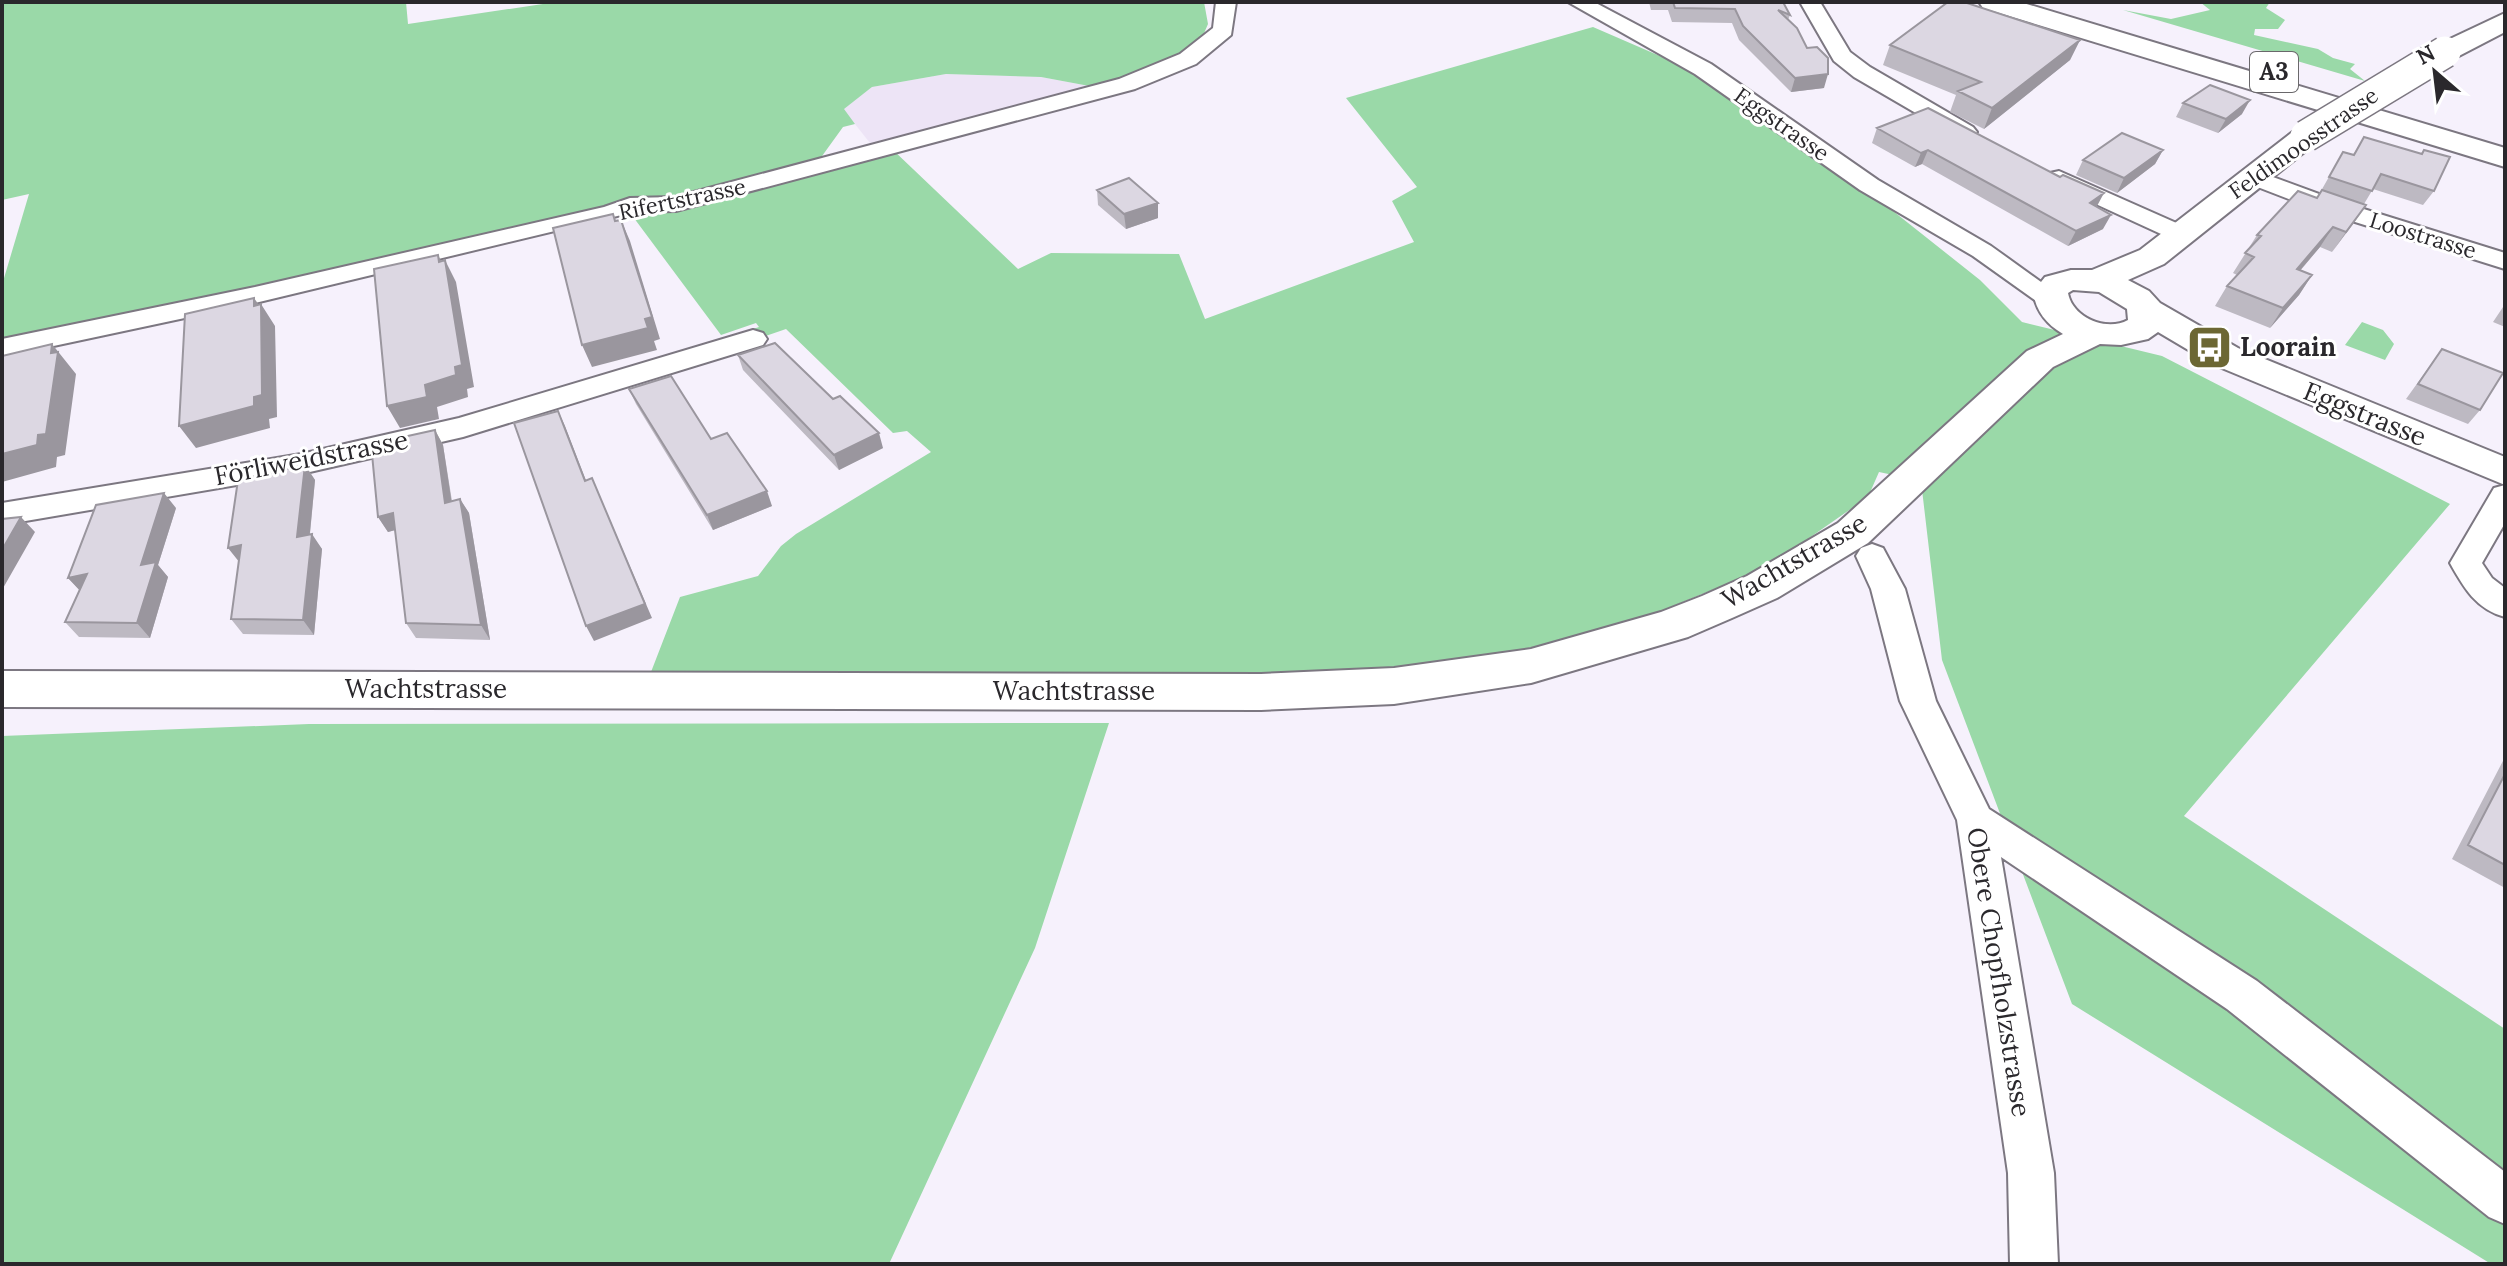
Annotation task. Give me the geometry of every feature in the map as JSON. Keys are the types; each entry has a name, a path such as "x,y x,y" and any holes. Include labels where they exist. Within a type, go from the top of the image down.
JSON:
{"main road":[{"name":"A3","path":"1992,2 2505,158"},
{"name":"A3","path":"2043,2 2505,140"},
{"name":"Feldimoosstrasse","path":"2068,293 2152,257 2251,176 2306,136 2445,52 2505,21"},
{"path":"2138,313 2152,257"},
{"path":"2068,293 2138,313 2097,332 2075,325 2068,293"},
{"name":"Wachtstrasse","path":"2040,359 2068,293"},
{"name":"Eggstrasse","path":"2138,313 2225,356 2505,472"},
{"name":"Wachtstrasse","path":"5,690 1261,692 1436,682 1583,653 1673,625 1762,587 1853,533 2040,359 2097,332"}],"street":[{"name":"Rifertstrasse","path":"2,348 270,292 612,213 630,205 676,204 1096,93 1188,59 1223,30 1226,2"},
{"name":"Eggstrasse","path":"1578,2 1703,69 1869,185 1982,251 2068,293"},
{"path":"1810,2 1842,56 1862,72 1980,140"},
{"path":"2036,168 2181,234"},
{"name":"Loostrasse","path":"2251,176 2329,206 2505,261"},
{"name":"Förliweidstrasse","path":"2,514 301,464 463,427 753,339"},
{"path":"2505,496 2466,563 2480,587 2505,605"},
{"name":"Obere Chopfholzstrasse","path":"1872,556 1888,589 1918,701 1976,820 2031,1173 2034,1264"},
{"path":"1976,820 2242,995 2505,1201"}],"shaded area":[{"path":"946,74 1041,77 1100,88 870,143 843,109 872,87"}],"green space":[{"path":"2,2 406,2 408,24 556,2 1204,2 1208,24 1202,38 1182,56 1100,88 1041,77 946,74 872,87 844,109 855,124 843,127 817,163 677,200 620,202 244,289 2,339 2,285 29,194 2,200"},
{"path":"2200,2 2270,2 2266,8 2285,20 2278,29 2255,29 2254,35 2318,49 2333,58 2355,64 2350,69 2365,81 2123,10 2171,19 2210,10"},
{"path":"1593,27 1743,92 1980,280 2022,322 2162,356 2450,504 2184,816 2505,1029 2505,1264 2491,1264 2072,1004 1942,660 1921,481 1879,472 1868,497 1766,568 1609,632 1416,670 1073,679 651,672 680,597 758,576 781,546 796,534 931,452 907,431 893,433 786,329 760,338 753,329 759,327 756,323 721,335 628,210 892,149 1018,269 1051,253 1179,254 1205,319 1414,242 1392,201 1417,187 1346,98"},
{"path":"2362,322 2383,330 2394,344 2385,360 2345,345"},
{"path":"1109,723 1035,948 889,1264 2,1264 2,736 309,724"}],"building":[{"path":"1673,2 1783,2 1790,15 1778,10 1797,28 1807,48 1817,47 1828,58 1828,74 1795,78 1743,26 1735,9 1675,8"},
{"path":"1948,2 1964,2 2080,40 1992,108 1958,91 1981,82 1890,45"},
{"path":"2210,85 2250,100 2226,119 2183,103"},
{"path":"1928,108 2060,177 2063,175 2104,193 2090,203 2111,215 2076,231 1928,150 1921,153 1877,128"},
{"path":"2122,133 2163,150 2124,178 2083,160"},
{"path":"2364,137 2422,154 2424,150 2450,157 2434,191 2381,174 2372,191 2329,177 2343,152 2354,155"},
{"path":"1129,178 1158,203 1124,214 1097,190"},
{"path":"2322,190 2366,205 2346,232 2333,227 2297,269 2312,275 2283,308 2227,286 2254,257 2245,253 2261,236 2257,235 2298,191 2317,198"},
{"path":"613,214 615,221 621,220 652,317 645,319 648,328 582,345 553,228"},
{"path":"438,255 439,262 445,260 462,365 455,367 456,375 425,385 427,397 387,406 374,269"},
{"path":"254,298 254,306 261,304 262,395 254,397 254,406 179,426 185,314"},
{"path":"775,343 833,399 840,396 879,433 834,455 738,355"},
{"path":"52,344 51,353 58,352 46,434 38,435 37,445 2,454 2,356"},
{"path":"2442,349 2503,373 2480,410 2418,384"},
{"path":"671,376 711,439 727,433 767,491 707,515 629,389"},
{"path":"558,411 585,481 592,478 645,604 586,626 514,423"},
{"path":"435,430 445,503 460,499 481,625 406,623 393,513 378,517 372,454 395,448 394,439"},
{"path":"305,465 297,537 312,534 303,620 231,619 241,545 228,548 238,480"},
{"path":"164,493 141,565 156,562 137,623 65,622 87,574 68,578 96,505"},
{"path":"21,517 2,550 2,519"},
{"path":"2505,774 2505,865 2468,845"}],"place":[{"name":"Loorain","path":"2209,347"}]}
